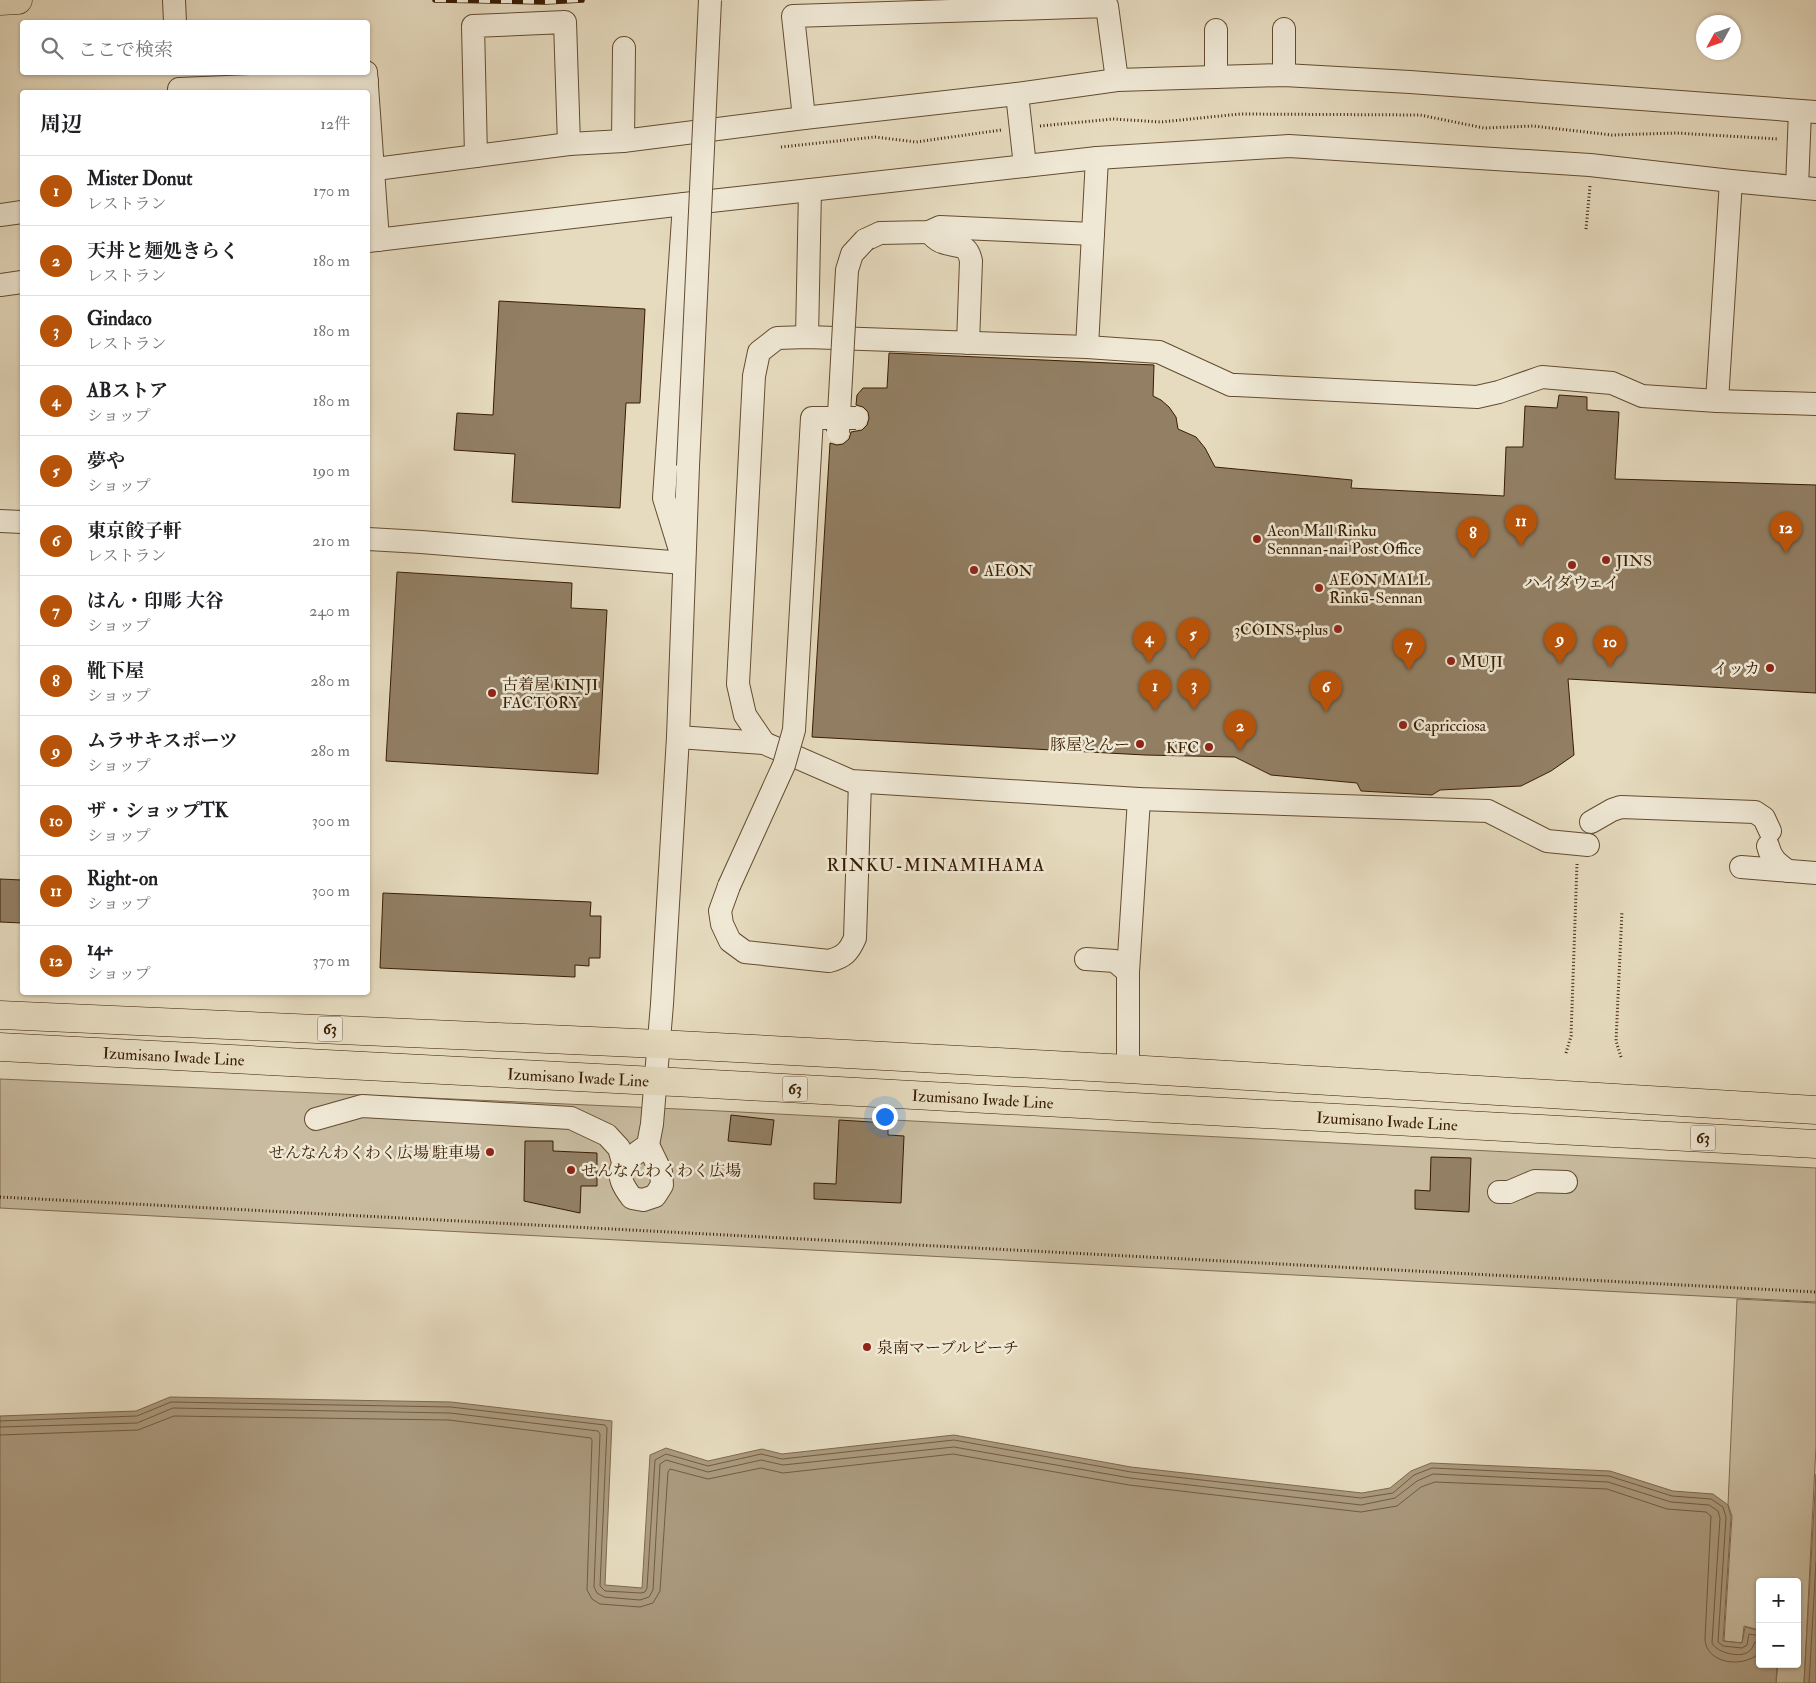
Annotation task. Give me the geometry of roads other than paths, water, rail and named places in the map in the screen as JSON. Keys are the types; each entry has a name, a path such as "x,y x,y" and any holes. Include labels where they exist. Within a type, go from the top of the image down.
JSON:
{"main road":[{"path":"0,1 18,0"},
{"name":"Izumisano Iwade Line","path":"0,1015 659,1044 1128,1069 1816,1110"},
{"name":"Izumisano Iwade Line","path":"0,1047 1816,1144"}],"street":[{"path":"174,0 175,20"},
{"path":"316,1118 362,1106 571,1118 607,1135 619,1148 623,1162 621,1182 632,1198 643,1200 655,1196 662,1185 660,1172 648,1144 652,1124 654,1081 659,1044 678,737 688,466 710,0"},
{"path":"804,118 793,16 1107,6 1117,80"},
{"path":"476,156 473,26 565,22 569,144"},
{"path":"1284,29 1284,75"},
{"path":"1216,30 1216,77"},
{"path":"623,141 624,48"},
{"path":"1284,75 1410,82 1808,111 1807,188 1590,165 1289,146 1097,158 373,241 370,170 569,144 623,141 1017,94 1117,80 1284,75"},
{"path":"179,85 367,77 367,90"},
{"path":"1017,94 1025,166"},
{"path":"1088,347 1097,158"},
{"path":"1717,401 1731,181"},
{"path":"807,337 810,190"},
{"path":"684,204 664,498 684,563"},
{"path":"0,215 20,212"},
{"path":"838,432 847,270 852,254 865,240 880,233 929,232 940,227 1093,234"},
{"path":"929,232 940,242 964,247 969,253 971,262 968,343"},
{"path":"0,285 20,282"},
{"path":"764,743 745,715 738,684 754,376 760,352 777,338 807,337 1088,347 1159,352 1231,385 1477,397 1499,392 1542,377 1612,383 1642,396 1717,401 1816,404"},
{"path":"856,418 812,418 794,730 784,765 720,911 722,924 730,941 745,952 829,961 841,958 851,948 855,938 860,782"},
{"path":"0,521 20,522"},
{"path":"370,539 684,563"},
{"path":"678,737 764,743 851,781 860,782 1139,799 1488,811 1546,841 1583,853"},
{"path":"1128,1069 1128,972 1139,799"},
{"path":"1591,822 1621,807 1755,812 1764,818 1769,838 1770,854 1777,864 1788,871"},
{"path":"1741,868 1816,873"},
{"path":"1086,959 1115,961 1128,972"},
{"path":"623,1162 648,1144"},
{"path":"1500,1198 1515,1200 1535,1189 1566,1186"}],"water":[{"path":"170,1397 451,1402 612,1421 605,1585 642,1588 650,1455 666,1448 708,1461 762,1449 782,1454 954,1435 1131,1467 1362,1493 1390,1488 1411,1471 1431,1463 1610,1471 1673,1491 1713,1494 1728,1505 1731,1517 1723,1641 1742,1643 1745,1627 1756,1630 1756,1668 1777,1668 1776,1683 0,1683 0,1416 136,1411"},
{"path":"1816,1474 1816,1683 1804,1683"}],"railway":[{"path":"435,0 545,2 582,0"}],"place":[{"name":"Aeon Mall Rinku Sennnan-nai Post Office","path":"1257,539"},
{"name":"Right-on","path":"1521,546"},
{"name":"14+","path":"1786,553"},
{"name":"靴下屋","path":"1473,558"},
{"name":"JINS","path":"1606,560"},
{"name":"ハイダウェイ","path":"1572,565"},
{"name":"AEON","path":"974,570"},
{"name":"AEON MALL Rinkū-Sennan","path":"1319,588"},
{"name":"3COINS+plus","path":"1338,629"},
{"name":"夢や","path":"1193,659"},
{"name":"MUJI","path":"1451,661"},
{"name":"ABストア","path":"1149,663"},
{"name":"ムラサキスポーツ","path":"1560,664"},
{"name":"ザ・ショップTK","path":"1610,667"},
{"name":"イッカ","path":"1770,668"},
{"name":"はん・印彫 大谷","path":"1409,670"},
{"name":"古着屋 KINJI FACTORY","path":"492,693"},
{"name":"Gindaco","path":"1194,710"},
{"name":"Mister Donut","path":"1155,711"},
{"name":"東京餃子軒","path":"1326,712"},
{"name":"Capricciosa","path":"1403,725"},
{"name":"豚屋とんー","path":"1140,744"},
{"name":"KFC","path":"1209,747"},
{"name":"天丼と麺処きらく","path":"1240,751"},
{"name":"せんなんわくわく広場 駐車場","path":"490,1152"},
{"name":"せんなんわくわく広場","path":"571,1170"},
{"name":"泉南マーブルビーチ","path":"867,1347"}],"district":[{"name":"RINKU-MINAMIHAMA","path":"936,865"}]}
